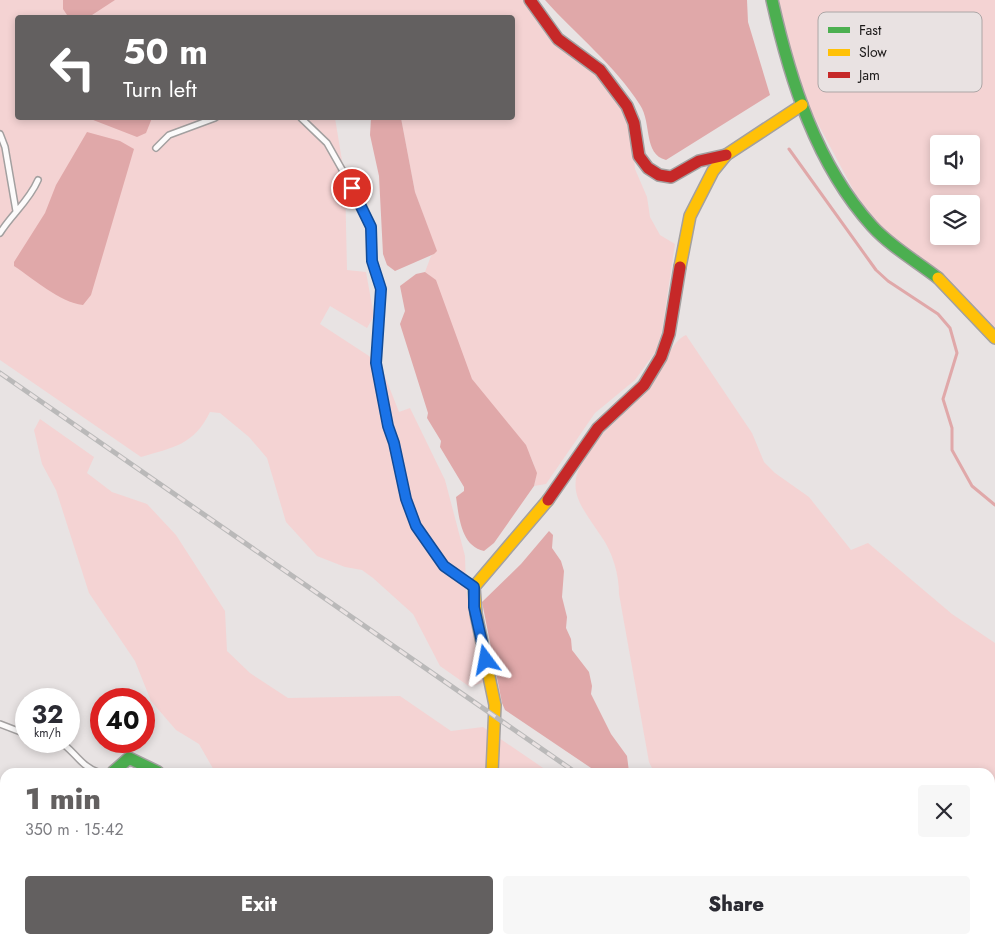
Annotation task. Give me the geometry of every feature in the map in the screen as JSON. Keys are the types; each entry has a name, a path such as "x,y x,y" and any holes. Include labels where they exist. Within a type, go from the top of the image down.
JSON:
{"street":[{"path":"530,0 558,38 600,70 627,106 634,123 639,156 648,168 659,175 671,177 698,161 726,155"},
{"path":"772,0 782,44 802,105 832,167 862,215 887,240 946,286 995,338"},
{"path":"492,768 496,737 494,695 474,607 474,587 558,487 598,428 644,385 661,357 669,334 685,234 690,216 711,174 726,155 802,105"},
{"path":"118,768 129,758 150,768"}],"lane":[{"path":"156,148 163,139 175,131 209,120"},
{"path":"303,120 327,143 361,203 371,227 372,261 381,289 376,363 388,426 394,443 406,499 414,523 444,566 474,587"},
{"path":"0,134 5,146 16,211"},
{"path":"0,233 16,211 29,198 38,180"},
{"path":"0,724 15,730"},
{"path":"72,753 80,762 91,768"}],"shaded area":[{"path":"0,0 525,0 537,22 556,46 594,71 622,105 633,144 635,169 647,197 650,217 660,235 675,244 662,331 656,351 635,380 595,413 546,484 534,486 535,473 524,444 472,379 438,289 425,272 431,256 436,251 415,192 401,120 515,120 515,15 15,15 15,120 335,120 345,179 347,270 366,272 374,316 367,328 330,306 320,324 369,356 384,374 399,412 410,408 445,480 465,556 466,589 484,682 470,687 440,666 413,614 373,578 362,570 345,567 317,556 286,522 267,458 249,437 220,413 210,412 197,432 182,443 141,457 0,360"},
{"path":"63,0 115,0 92,15 67,15 63,9"},
{"path":"545,0 747,0 748,22 770,95 666,160 659,157 654,151 644,112 630,90 607,63"},
{"path":"779,0 995,0 995,329 878,223 856,195 809,107 788,42"},
{"path":"93,120 151,120 146,133 137,137"},
{"path":"371,120 401,120 415,192 437,251 395,271 387,265 383,254 379,176 370,135"},
{"path":"87,132 120,141 134,149 91,295 83,305 56,295 14,266 14,262 45,213 56,185"},
{"path":"425,272 436,280 472,379 526,445 537,473 534,486 494,543 484,551 470,543 462,530 456,497 464,491 464,487 440,447 441,441 427,418 428,413 400,324 405,311 400,286 416,274"},
{"path":"686,335 752,433 764,462 775,473 809,497 851,550 868,543 952,614 995,643 995,768 652,768 649,762 614,564 609,550 580,502 576,493 576,483 583,459 593,445 649,387 669,352"},
{"path":"40,419 94,457 87,473 112,492 147,504 176,535 225,611 227,651 250,673 288,698 400,696 451,731 483,727 543,768 213,768 199,744 176,730 155,706 155,688 146,688 135,661 89,593 56,490 42,464 34,430"},
{"path":"549,531 553,535 552,548 561,561 564,571 562,597 567,617 566,628 571,639 572,650 589,672 592,686 591,694 611,734 627,756 628,768 591,768 505,710 482,602 521,564"}],"waterway":[{"path":"789,149 876,270 888,281 938,314 950,328 957,353 943,399 952,428 952,450 972,486 995,505"}],"railway":[{"path":"0,373 569,768"}],"traffic: fast":[{"path":"772,0 787,60 797,90 820,148 835,176 852,202 879,233 938,278"},
{"path":"118,768 129,758 150,768"}],"traffic: slow":[{"path":"680,267 690,216 713,171 726,155 802,105"},
{"path":"938,278 995,338"},
{"path":"492,768 495,705 476,614 474,587 548,500"}],"traffic: jam":[{"path":"530,0 558,39 600,70 627,106 634,123 639,156 648,168 659,175 671,177 699,161 726,155"},
{"path":"548,500 598,428 644,385 661,357 669,334 680,267"}],"route":[{"path":"352,188 361,203 371,227 372,261 381,289 376,363 388,426 394,443 406,499 414,523 444,566 474,587 474,607 486,660"}]}
